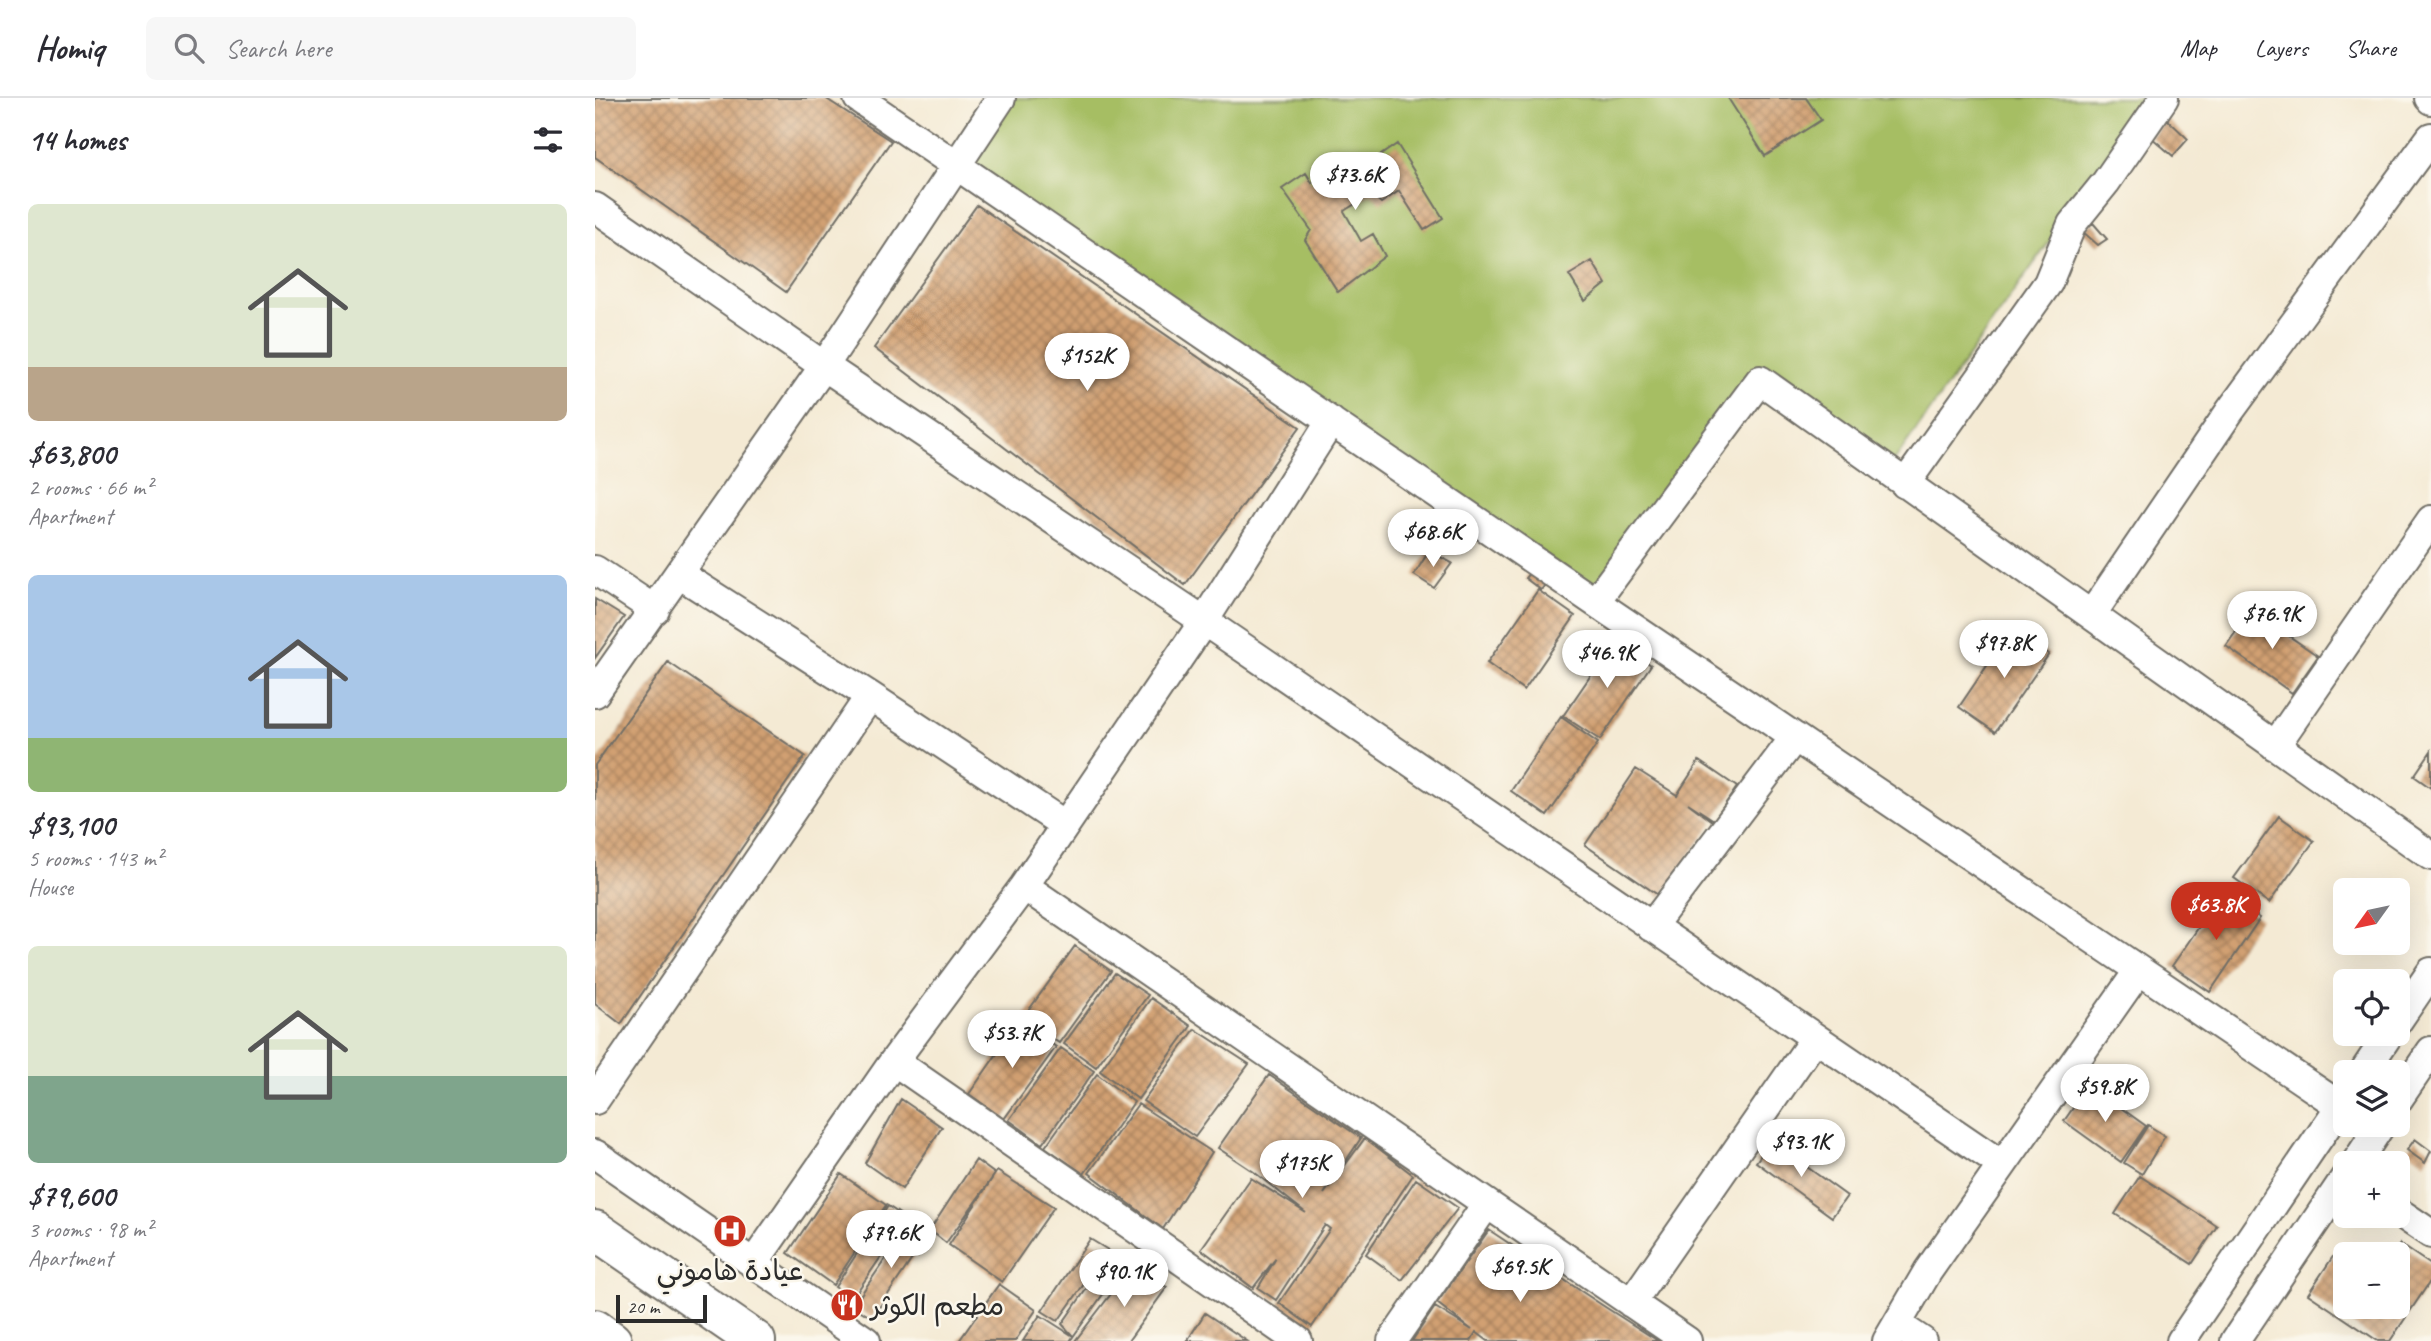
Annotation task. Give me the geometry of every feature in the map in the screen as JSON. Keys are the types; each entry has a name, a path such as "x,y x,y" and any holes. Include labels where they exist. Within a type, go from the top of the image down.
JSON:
{"main road":[{"path":"595,1230 756,1341"},
{"path":"595,1329 612,1341"}],"street":[{"path":"858,98 1595,602 2139,970 2333,1096"},
{"path":"595,693 824,366 1001,98"},
{"path":"1905,484 2048,283 2073,223 2106,182 2164,98"},
{"path":"2092,614 2230,411 2431,137"},
{"path":"595,207 824,366 2003,1165"},
{"path":"1595,602 1760,380 2431,856"},
{"path":"753,1264 894,1061 1024,886 1204,621 1332,421"},
{"path":"2276,746 2431,520"},
{"path":"595,570 655,610"},
{"path":"679,574 1065,825"},
{"path":"595,1100 870,696"},
{"path":"1651,927 1795,737"},
{"path":"1024,886 1687,1341"},
{"path":"1921,1341 1893,1333 1928,1271 2139,970"},
{"path":"2410,1003 2431,972"},
{"path":"1631,1303 1815,1038"},
{"path":"2410,1082 2431,1051"},
{"path":"894,1061 1265,1332 1298,1341"},
{"path":"2181,1341 2333,1118"},
{"path":"595,1154 866,1341"},
{"path":"2235,1341 2333,1196"},
{"path":"1392,1341 1486,1205"},
{"path":"2410,1220 2431,1234"}],"green space":[{"path":"1001,98 2151,98 1888,470 1760,381 1595,602 959,165"}],"building":[{"path":"595,98 825,98 891,141 786,292 595,157"},
{"path":"1728,98 1806,98 1821,120 1765,156"},
{"path":"2167,119 2188,139 2173,156 2151,137"},
{"path":"1397,144 1443,218 1424,230 1399,191 1381,203 1371,194 1344,211 1361,241 1373,234 1385,256 1338,292 1305,240 1311,230 1282,189 1306,173 1312,183 1352,157 1372,182 1388,170 1378,157"},
{"path":"977,205 1300,427 1185,585 874,348"},
{"path":"2093,223 2107,239 2098,245 2082,231"},
{"path":"1592,261 1606,284 1585,301 1569,275"},
{"path":"1429,551 1452,563 1434,588 1414,575"},
{"path":"1531,571 1547,582 1541,590 1525,578"},
{"path":"1538,590 1575,616 1524,690 1487,663"},
{"path":"595,599 624,617 595,658"},
{"path":"2251,610 2318,656 2292,693 2226,646"},
{"path":"2012,629 2049,654 1995,732 1959,707"},
{"path":"1615,640 1651,665 1600,740 1563,716"},
{"path":"668,662 805,756 621,1024 595,1004 595,765"},
{"path":"1561,717 1598,743 1547,816 1511,791"},
{"path":"2431,751 2431,788 2414,776"},
{"path":"1699,761 1737,787 1714,820 1688,803 1713,822 1661,897 1585,845 1636,769 1677,795"},
{"path":"2279,816 2314,841 2269,903 2234,878"},
{"path":"2223,892 2260,918 2210,992 2172,966"},
{"path":"1075,946 1111,971 1059,1043 1023,1018"},
{"path":"1115,973 1148,995 1096,1067 1064,1044"},
{"path":"1151,998 1191,1026 1138,1099 1100,1071"},
{"path":"1020,1021 1056,1047 1004,1119 969,1094"},
{"path":"1195,1029 1249,1064 1195,1137 1143,1101"},
{"path":"1061,1048 1094,1071 1042,1144 1009,1120"},
{"path":"1097,1074 1134,1102 1084,1174 1045,1147"},
{"path":"1269,1075 1361,1138 1324,1194 1365,1138 1413,1175 1312,1327 1279,1303 1330,1229 1325,1225 1276,1300 1258,1288 1276,1258 1253,1288 1201,1249 1251,1178 1306,1213 1218,1148"},
{"path":"2089,1085 2146,1126 2121,1162 2064,1121"},
{"path":"901,1099 942,1127 902,1189 865,1163"},
{"path":"1138,1104 1212,1152 1163,1229 1089,1173"},
{"path":"2148,1125 2165,1136 2142,1174 2124,1163"},
{"path":"2415,1139 2431,1151 2425,1163 2407,1150"},
{"path":"1771,1141 1847,1196 1832,1217 1756,1162"},
{"path":"976,1160 995,1174 946,1243 930,1230"},
{"path":"997,1171 1054,1207 1002,1282 949,1245"},
{"path":"841,1174 886,1205 833,1285 788,1253"},
{"path":"2140,1176 2217,1226 2192,1264 2115,1214"},
{"path":"1416,1179 1458,1208 1402,1280 1366,1254"},
{"path":"888,1206 907,1219 852,1299 835,1287"},
{"path":"911,1222 929,1234 872,1318 853,1306"},
{"path":"1489,1230 1658,1341 1488,1341 1476,1332 1471,1341 1412,1341 1435,1307 1472,1330 1437,1303"},
{"path":"1090,1239 1108,1250 1058,1321 1042,1311"},
{"path":"2410,1251 2431,1265 2431,1280 2410,1311"},
{"path":"1111,1254 1125,1263 1070,1341 1023,1341 1040,1315 1073,1336 1062,1324"},
{"path":"2333,1256 2333,1311 2308,1294"},
{"path":"1131,1268 1167,1287 1128,1341 1075,1341"},
{"path":"999,1284 1036,1310 1015,1341 959,1341"},
{"path":"1205,1313 1247,1341 1187,1341"},
{"path":"2345,1319 2405,1319 2390,1341 2378,1341"}],"place":[{"name":"عيادة هاموني","path":"730,1231"},
{"name":"مطعم الكوثر","path":"847,1305"}]}
